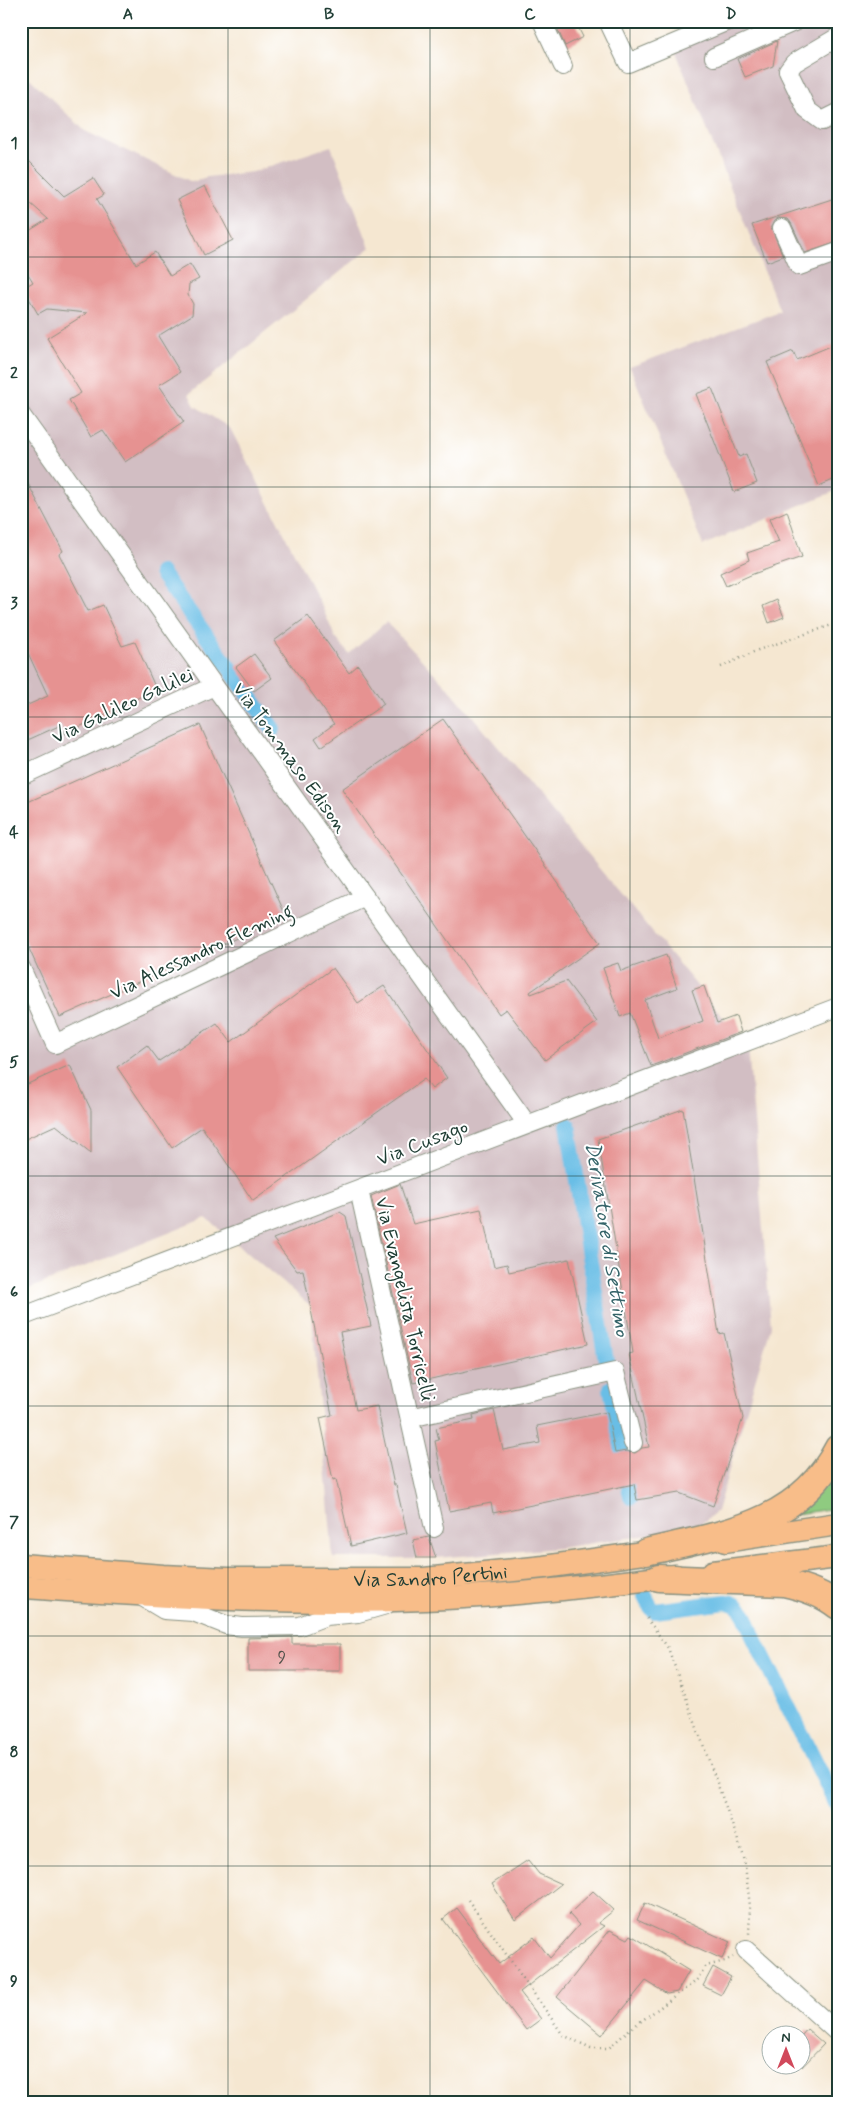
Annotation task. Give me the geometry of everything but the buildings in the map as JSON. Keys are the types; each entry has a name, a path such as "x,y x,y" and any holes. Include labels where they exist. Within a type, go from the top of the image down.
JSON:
{"highway":[{"path":"646,1552 725,1532 748,1525 781,1511 802,1496 819,1478 838,1448"},
{"path":"659,1578 784,1583 822,1595 838,1606"}],"main road":[{"name":"Via Sandro Pertini","path":"21,1565 227,1579 424,1579 544,1567 838,1524"},
{"name":"Via Sandro Pertini","path":"21,1587 230,1600 401,1600 560,1589 838,1557"}],"street":[{"path":"542,21 563,66"},
{"path":"608,21 628,63 728,21"},
{"path":"714,57 796,21"},
{"path":"838,37 794,63 788,71 807,110 822,120 838,113"},
{"path":"782,228 799,266 838,252"},
{"name":"Via Tommaso Edison","path":"21,415 527,1124"},
{"name":"Via Galileo Galilei","path":"21,776 214,686"},
{"name":"Via Alessandro Fleming","path":"21,968 55,1044 365,897"},
{"name":"Via Cusago","path":"21,1317 838,1007"},
{"name":"Via Evangelista Torricelli","path":"359,1190 434,1528"},
{"name":"Via Evangelista Torricelli","path":"410,1418 615,1372 633,1443"},
{"path":"746,1950 838,2033"}],"path":[{"path":"721,667 758,650 838,623"},
{"path":"468,1900 563,2035 591,2048 608,2048 629,2030 696,1982 706,1966 725,1962 746,1950 749,1937 750,1906 744,1857 668,1648 647,1618"}],"shaded area":[{"path":"735,21 838,21 838,490 703,545 630,367 780,311 674,47"},
{"path":"21,70 85,131 192,182 207,177 253,172 331,146 370,248 189,394 195,406 230,428 323,609 335,637 349,654 386,622 453,693 748,1047 771,1326 717,1511 696,1528 559,1548 436,1558 333,1558 311,1306 206,1218 21,1292"}],"green space":[{"path":"838,1461 838,1508 782,1516"}],"waterway":[{"name":"Derivatore di Settimo","path":"161,573 273,729"},
{"name":"Derivatore di Settimo","path":"568,1125 606,1361"},
{"name":"Derivatore di Settimo","path":"611,1388 631,1497"},
{"name":"Derivatore di Settimo","path":"645,1596 651,1608 655,1611 726,1602 732,1603 741,1609 838,1807"}]}
